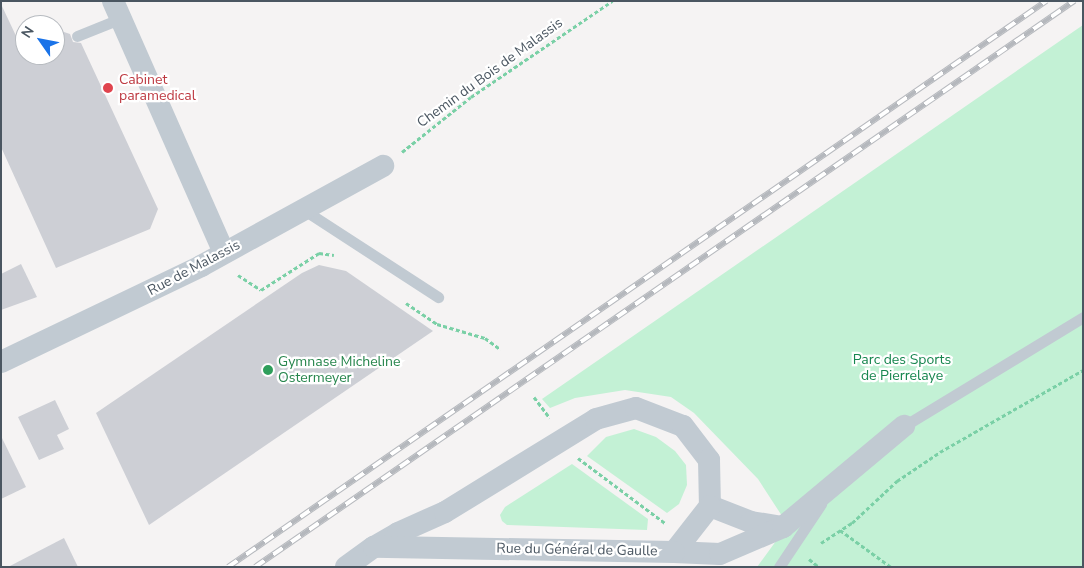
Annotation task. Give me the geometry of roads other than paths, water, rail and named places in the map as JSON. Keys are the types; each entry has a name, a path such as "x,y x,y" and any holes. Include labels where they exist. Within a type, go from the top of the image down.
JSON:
{"street":[{"path":"118,10 224,253"},
{"name":"Rue de Malassis","path":"1,362 224,253 384,166"},
{"path":"346,567 374,547 445,512 596,419 636,408 683,426 704,453 709,460 710,506 751,522 783,527"},
{"path":"674,552 720,554 783,527 904,426"},
{"name":"Rue du Général de Gaulle","path":"374,547 674,552 710,506"}],"lane":[{"path":"77,36 118,10"},
{"path":"304,210 438,297"},
{"path":"904,426 1083,317"},
{"path":"779,567 836,481"}],"railway":[{"path":"228,567 1046,1"},
{"path":"255,567 1074,1"}],"place":[{"name":"Cabinet paramedical","path":"108,88"},
{"name":"Gymnase Micheline Ostermeyer","path":"268,370"}],"park label":[{"name":"Parc des Sports de Pierrelaye","path":"902,368"}]}
